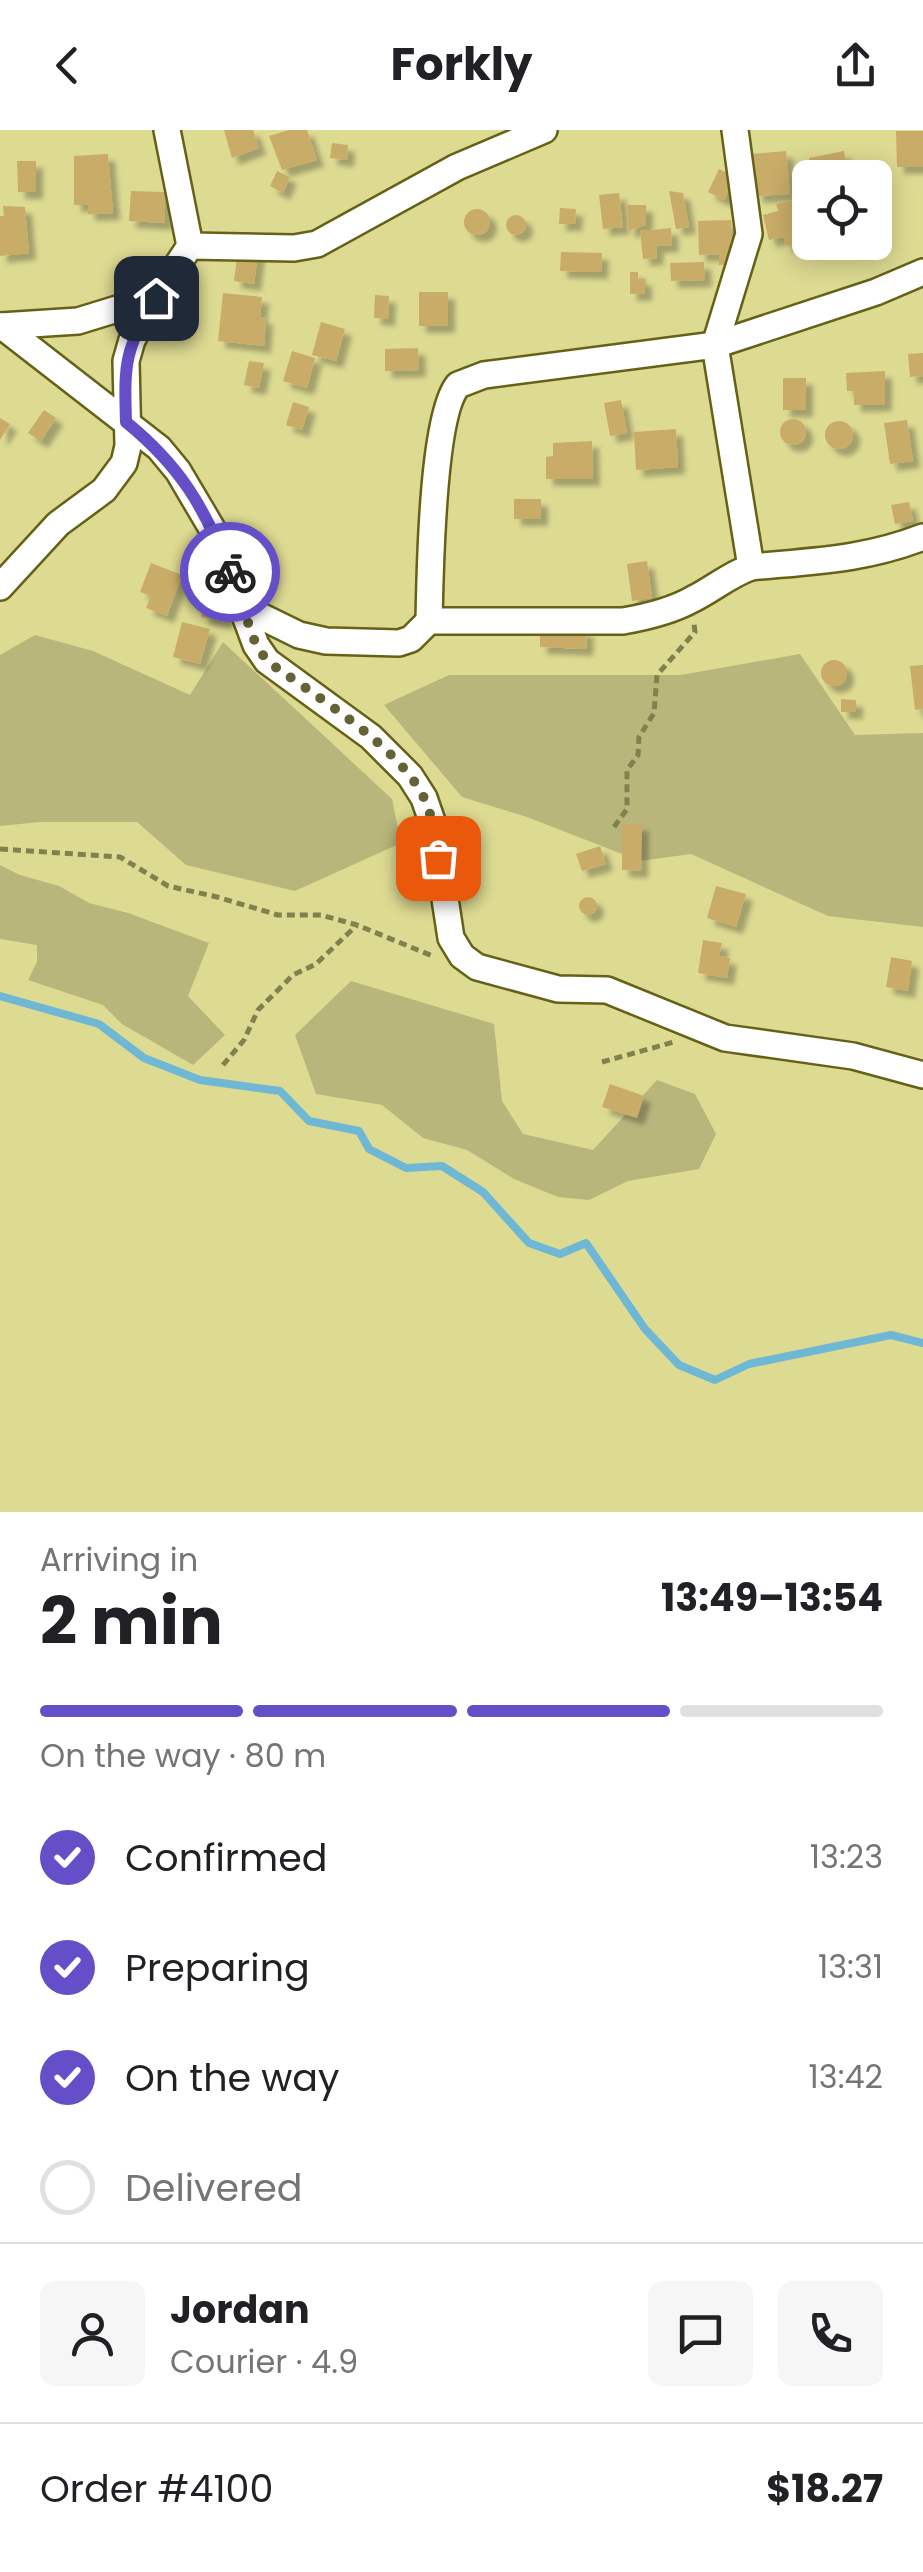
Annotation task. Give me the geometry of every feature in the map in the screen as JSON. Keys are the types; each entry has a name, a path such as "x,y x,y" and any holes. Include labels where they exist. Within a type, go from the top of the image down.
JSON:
{"street":[{"path":"0,587 58,524 116,478 124,463 128,446 126,361 132,340 190,246 168,130"},
{"path":"190,246 294,248 317,244 457,166 544,130"},
{"path":"735,130 749,234 715,345 750,568"},
{"path":"429,622 432,517 446,406 458,385 484,376 715,345 876,292 923,272"},
{"path":"1,326 88,319 156,298"},
{"path":"1,326 159,448 195,495 214,532 256,645 267,661 371,737 417,787 434,827 451,938 462,956 476,968 558,990 607,990 726,1038 852,1056 923,1075"},
{"path":"244,608 298,634 346,642 399,643 410,639 429,622 602,623 646,617 691,601 750,568 855,558 923,537"}],"path":[{"path":"614,827 627,809 626,770 638,755 639,738 654,712 658,674 694,632 691,601"},
{"path":"0,849 120,857 168,886 278,915 321,915 357,925 444,961 476,968"},
{"path":"223,1065 244,1040 258,1010 293,975 316,964 357,925"},
{"path":"602,1062 664,1048 704,1027"}],"shaded area":[{"path":"35,635 93,651 190,695 223,642 392,799 401,843 295,891 186,865 137,822 0,826 0,655"},
{"path":"800,654 855,735 923,733 923,927 828,916 691,854 640,861 527,817 462,797 384,705 449,675 681,675"},
{"path":"0,865 59,886 89,903 209,943 188,996 225,1035 193,1065 122,1024 103,1005 28,980 37,962 37,945 0,939"},
{"path":"351,981 494,1024 502,1101 523,1134 593,1150 657,1080 695,1094 716,1134 699,1169 628,1181 589,1200 558,1197 514,1179 467,1150 423,1138 382,1105 316,1094 295,1035"}],"building":[{"path":"224,130 253,130 259,148 232,158"},
{"path":"307,130 317,160 282,170 269,136"},
{"path":"896,131 923,131 923,167 897,167"},
{"path":"332,143 348,145 347,160 330,158"},
{"path":"786,151 790,194 756,196 752,154"},
{"path":"844,151 846,160 809,160"},
{"path":"108,154 113,213 88,214 88,205 74,205 74,156"},
{"path":"17,161 36,161 36,192 18,192"},
{"path":"719,169 736,177 724,200 708,192"},
{"path":"277,171 290,177 283,193 270,186"},
{"path":"131,191 165,192 165,223 129,221"},
{"path":"669,191 683,193 689,227 676,229"},
{"path":"619,193 623,227 603,229 599,195"},
{"path":"792,200 792,244 786,246 784,237 769,240 763,215 778,211 776,204"},
{"path":"627,205 646,205 646,225 628,231"},
{"path":"3,206 25,207 29,253 0,256"},
{"path":"560,208 576,209 575,224 559,224"},
{"path":"477,209 486,213 490,222 486,231 477,235 468,231 464,222 468,213"},
{"path":"516,215 526,225 516,235 506,225"},
{"path":"731,220 733,264 719,265 719,254 699,255 698,221"},
{"path":"671,228 672,245 656,246 657,258 643,259 640,231"},
{"path":"238,250 258,253 254,284 234,281"},
{"path":"561,252 602,253 601,272 560,271"},
{"path":"704,262 705,280 671,281 670,263"},
{"path":"630,272 638,272 638,279 645,279 645,294 630,294"},
{"path":"419,292 448,292 448,326 419,326"},
{"path":"223,293 262,297 260,317 266,318 264,346 218,341"},
{"path":"375,295 389,296 388,319 374,318"},
{"path":"321,322 345,329 336,361 312,355"},
{"path":"418,348 419,370 385,371 385,349"},
{"path":"292,351 315,358 307,388 283,381"},
{"path":"923,353 923,376 910,377 908,354"},
{"path":"249,361 264,363 259,388 244,385"},
{"path":"885,371 885,404 854,405 854,391 847,391 846,373"},
{"path":"783,378 806,378 806,410 783,410"},
{"path":"621,400 627,433 610,436 604,403"},
{"path":"293,402 309,407 302,430 286,425"},
{"path":"44,410 56,418 41,441 28,433"},
{"path":"0,418 10,424 0,440"},
{"path":"793,419 802,423 806,432 802,441 793,445 784,441 780,432 784,423"},
{"path":"907,420 913,461 890,464 884,423"},
{"path":"839,421 849,425 853,435 849,445 839,449 829,445 825,435 829,425"},
{"path":"676,429 678,467 636,470 634,432"},
{"path":"592,441 593,479 546,479 546,457 553,456 553,443"},
{"path":"514,499 541,499 541,519 514,519"},
{"path":"909,502 913,521 895,524 891,505"},
{"path":"647,561 652,598 632,601 627,564"},
{"path":"151,563 182,575 167,616 146,608 151,596 140,592"},
{"path":"207,588 230,593 225,622 201,617"},
{"path":"182,622 210,629 200,664 173,657"},
{"path":"540,628 587,630 586,649 540,647"},
{"path":"834,660 843,664 847,673 843,682 834,686 825,682 821,673 825,664"},
{"path":"923,665 923,709 915,710 910,666"},
{"path":"841,699 856,700 856,712 841,712"},
{"path":"622,824 642,824 641,871 622,870"},
{"path":"600,846 606,864 582,871 576,854"},
{"path":"716,886 746,894 736,927 707,918"},
{"path":"588,897 597,906 588,915 579,906"},
{"path":"703,940 722,943 719,956 730,958 727,978 698,973"},
{"path":"891,957 912,961 908,991 886,987"},
{"path":"610,1084 644,1096 637,1118 602,1107"}],"waterway":[{"path":"0,996 99,1024 144,1058 200,1080 280,1091 309,1121 359,1131 369,1149 406,1168 442,1166 483,1192 529,1243 560,1254 586,1243 645,1329 679,1365 715,1380 749,1364 891,1335 923,1343"}],"way so far":[{"path":"230,572 256,645 267,661 371,737 410,776 424,798 434,827 438,858"}],"route":[{"path":"156,298 132,340 126,361 126,422 159,448 195,495 230,572"}]}
